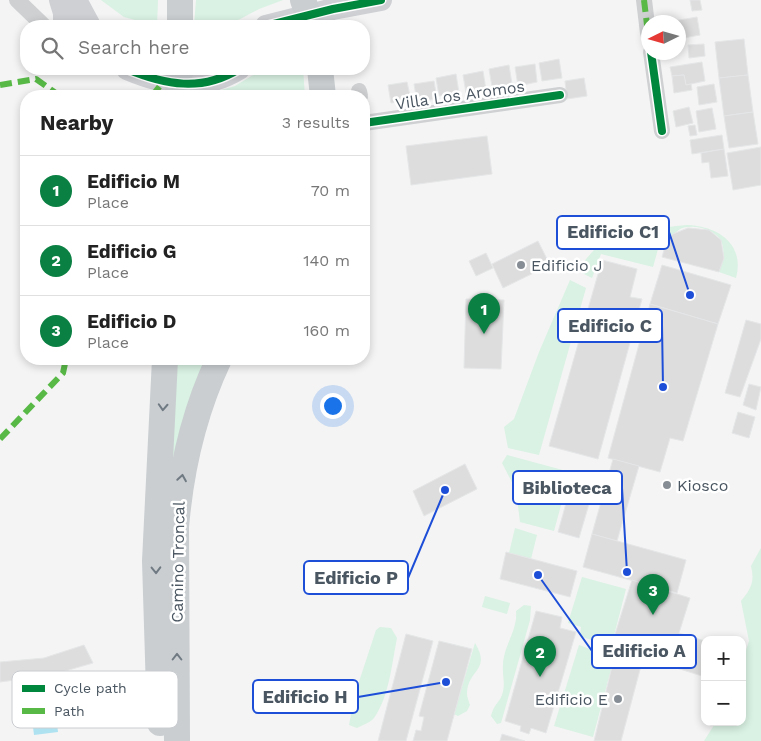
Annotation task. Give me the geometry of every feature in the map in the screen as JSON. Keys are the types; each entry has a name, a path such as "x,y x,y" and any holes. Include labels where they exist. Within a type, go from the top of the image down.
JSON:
{"main road":[{"path":"180,0 180,20"},
{"path":"321,75 322,90"},
{"name":"Camino Troncal","path":"158,671 155,561 166,365"},
{"name":"Camino Troncal","path":"177,671 176,543 179,495 192,431 201,403 217,365"},
{"name":"Camino Troncal","path":"160,728 160,741"},
{"name":"Camino Troncal","path":"177,728 177,741"}],"street":[{"path":"18,0 37,20"},
{"path":"288,20 381,0"},
{"path":"644,0 646,15"},
{"path":"30,14 66,10 80,20"},
{"path":"652,60 662,131"},
{"path":"142,75 154,80 179,83 218,79 226,75"},
{"name":"Villa Los Aromos","path":"370,122 560,95"}],"green space":[{"path":"101,0 158,0 157,20 135,20 124,17"},
{"path":"196,0 283,0 259,9 238,20 194,20"},
{"path":"253,75 303,75 305,90 221,90 235,86"},
{"path":"687,225 709,229 726,239 733,247 736,256 738,266 736,278 719,272 723,253 721,241 718,237 709,230 696,227 680,229 666,243 660,242 653,267 601,254 592,278 576,270 594,250 603,244 652,230"},
{"path":"570,280 586,288 539,455 508,448 504,427 514,419 539,352"},
{"path":"177,365 208,365 172,461"},
{"path":"507,455 570,472 554,531 520,522 516,490 502,463"},
{"path":"515,528 537,535 531,559 509,553"},
{"path":"761,548 761,741 704,741 713,726 746,726 746,650 749,641 741,601 751,585 753,577 751,566"},
{"path":"582,577 626,589 611,647 580,636 581,627 568,623"},
{"path":"485,596 510,603 507,614 482,607"},
{"path":"524,605 531,606 530,620 501,723 497,724 491,716 503,691 504,657 515,625 516,611"},
{"path":"380,627 391,628 397,638 389,680 383,700 374,718 357,728 349,725 355,694 376,630"},
{"path":"475,643 480,652 480,665 468,686 467,695 470,705 467,711 458,716 454,714"},
{"path":"579,645 614,658 593,737 554,726"}],"water":[{"path":"33,728 58,728 58,732 34,735"}],"building":[{"path":"690,0 700,0 702,10 692,11"},
{"path":"697,17 700,35 686,38 686,19"},
{"path":"744,39 748,75 719,78 715,42"},
{"path":"704,44 705,56 689,58 688,45"},
{"path":"559,59 562,78 542,81 539,63"},
{"path":"702,62 705,81 686,85 684,75 672,76 670,67"},
{"path":"535,64 537,82 518,86 515,67"},
{"path":"509,65 512,84 492,87 489,69"},
{"path":"483,71 486,90 466,93 463,75"},
{"path":"456,74 459,93 439,96 436,78"},
{"path":"684,75 686,85 691,84 692,90 674,93 672,76"},
{"path":"748,75 753,112 724,116 719,78"},
{"path":"584,78 587,96 567,99 565,81"},
{"path":"434,81 437,99 417,102 414,84"},
{"path":"407,82 411,100 391,103 388,85"},
{"path":"714,84 717,102 699,105 697,87"},
{"path":"689,107 693,123 676,127 673,111"},
{"path":"712,108 716,129 699,132 696,111"},
{"path":"753,112 758,144 729,148 724,116"},
{"path":"695,125 697,135 690,136 688,126"},
{"path":"722,135 724,149 692,154 690,140"},
{"path":"487,136 492,174 411,185 406,146"},
{"path":"761,147 761,185 733,190 727,153"},
{"path":"724,149 728,176 711,178 709,162 702,163 701,153"},
{"path":"688,228 709,230 721,240 724,258 719,272 662,257 666,243 673,234"},
{"name":"Edificio J","path":"538,241 550,265 503,288 492,264"},
{"path":"486,253 493,268 476,276 469,261"},
{"path":"602,260 637,269 630,297 642,299 598,459 549,446"},
{"path":"662,265 731,285 718,324 650,304"},
{"path":"466,299 504,300 501,369 464,368"},
{"path":"650,304 718,324 683,441 670,438 660,472 608,458"},
{"path":"746,320 761,324 761,339 740,397 725,393"},
{"path":"749,384 761,387 756,410 743,405"},
{"path":"738,412 755,417 749,438 732,433"},
{"path":"613,459 639,466 617,541 592,534"},
{"path":"465,464 477,489 424,516 413,491"},
{"path":"575,471 597,477 579,538 558,532"},
{"path":"592,534 686,560 677,593 583,567"},
{"path":"506,552 577,571 570,597 500,579"},
{"path":"632,580 690,598 679,633 701,640 701,676 611,647"},
{"path":"536,611 562,617 560,628 576,632 546,733 531,728 529,734 520,731 521,726 505,721"},
{"path":"406,634 433,641 406,741 378,741"},
{"path":"439,641 472,649 447,741 413,741 416,730 421,731 424,717 419,716"},
{"path":"84,645 93,663 65,671 12,671 12,680 0,682 0,662 44,658"},
{"name":"Edificio E","path":"614,658 641,666 621,741 594,741"},
{"path":"502,734 525,741 500,741"}],"marked path":[{"path":"644,0 646,15"},
{"path":"0,85 36,79 52,90"},
{"path":"157,90 163,82"},
{"path":"0,439 63,373 65,365"}],"cycle path":[{"path":"290,20 381,0"},
{"path":"652,60 662,131"},
{"path":"141,75 183,84 211,81 227,75"},
{"path":"370,122 560,95"}],"place":[{"name":"Edificio J","path":"521,265"},
{"name":"Edificio C1","path":"690,295"},
{"name":"Edificio M","path":"484,334"},
{"name":"Edificio C","path":"663,387"},
{"name":"Kiosco","path":"667,485"},
{"name":"Edificio P","path":"445,490"},
{"name":"Biblioteca","path":"627,572"},
{"name":"Edificio A","path":"538,575"},
{"name":"Edificio D","path":"653,615"},
{"name":"Edificio G","path":"540,677"},
{"name":"Edificio H","path":"446,682"},
{"name":"Edificio E","path":"618,699"}]}
